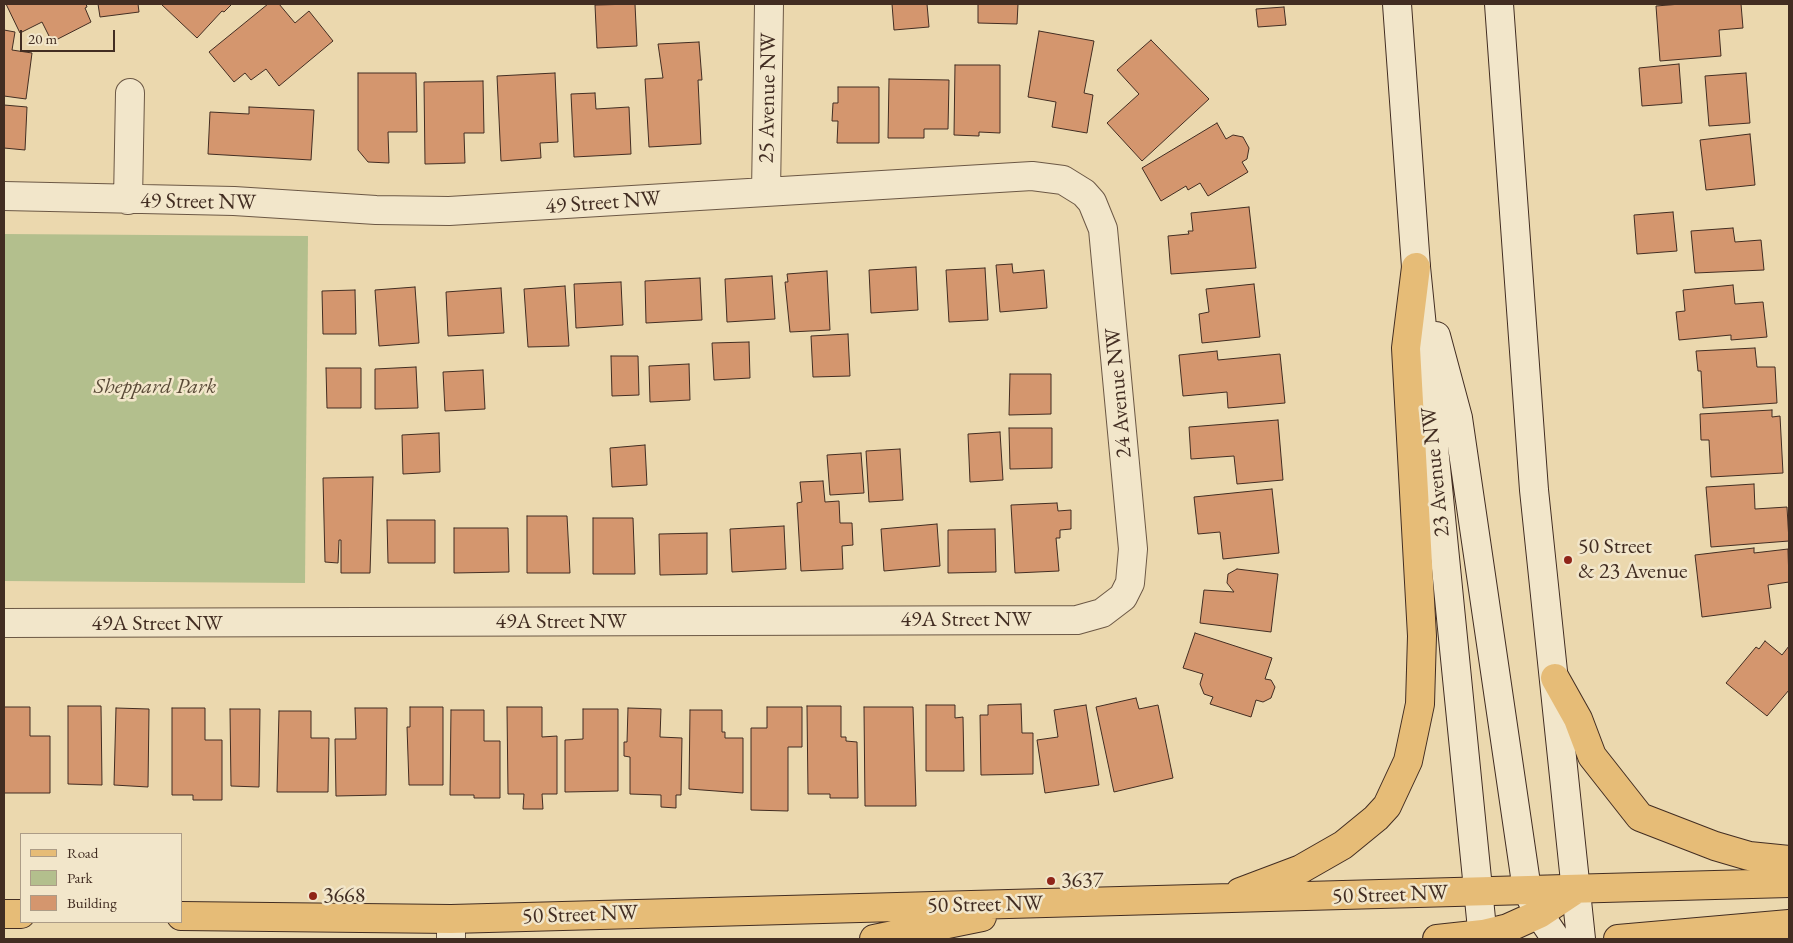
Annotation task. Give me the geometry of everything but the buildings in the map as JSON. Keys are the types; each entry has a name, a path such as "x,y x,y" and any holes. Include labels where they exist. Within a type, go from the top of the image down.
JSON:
{"main road":[{"path":"1220,900 1301,869 1344,845 1387,806 1408,761 1420,704 1422,636 1406,348 1416,262"},
{"path":"1555,678 1578,719 1592,756 1640,817 1715,846 1749,856 1789,860"},
{"name":"50 Street NW","path":"182,916 451,929 1042,904 1789,883"},
{"path":"1437,939 1496,935 1539,914 1575,890"},
{"path":"874,939 1042,904"},
{"path":"4,914 20,914"},
{"path":"1618,939 1789,924"}],"street":[{"name":"25 Avenue NW","path":"766,192 769,4"},
{"name":"23 Avenue NW","path":"1397,4 1416,262 1477,892 1496,935"},
{"path":"1499,4 1534,490 1581,939"},
{"name":"49 Street NW","path":"128,200 130,93"},
{"name":"49 Street NW","path":"4,196 234,202 376,210 449,211 1032,176 1063,180 1075,186"},
{"name":"24 Avenue NW","path":"1075,186 1092,202 1103,229 1133,549 1130,583 1123,597 1115,604"},
{"path":"1416,262 1458,418 1528,890 1539,914 1556,939"},
{"name":"49A Street NW","path":"4,623 121,625 1077,620 1092,618 1115,604"}],"green space":[{"name":"Sheppard Park","path":"4,234 308,236 305,583 4,581"}],"place":[{"name":"50 Street & 23 Avenue","path":"1568,560"},
{"name":"3637","path":"1051,881"},
{"name":"3668","path":"313,896"}]}
